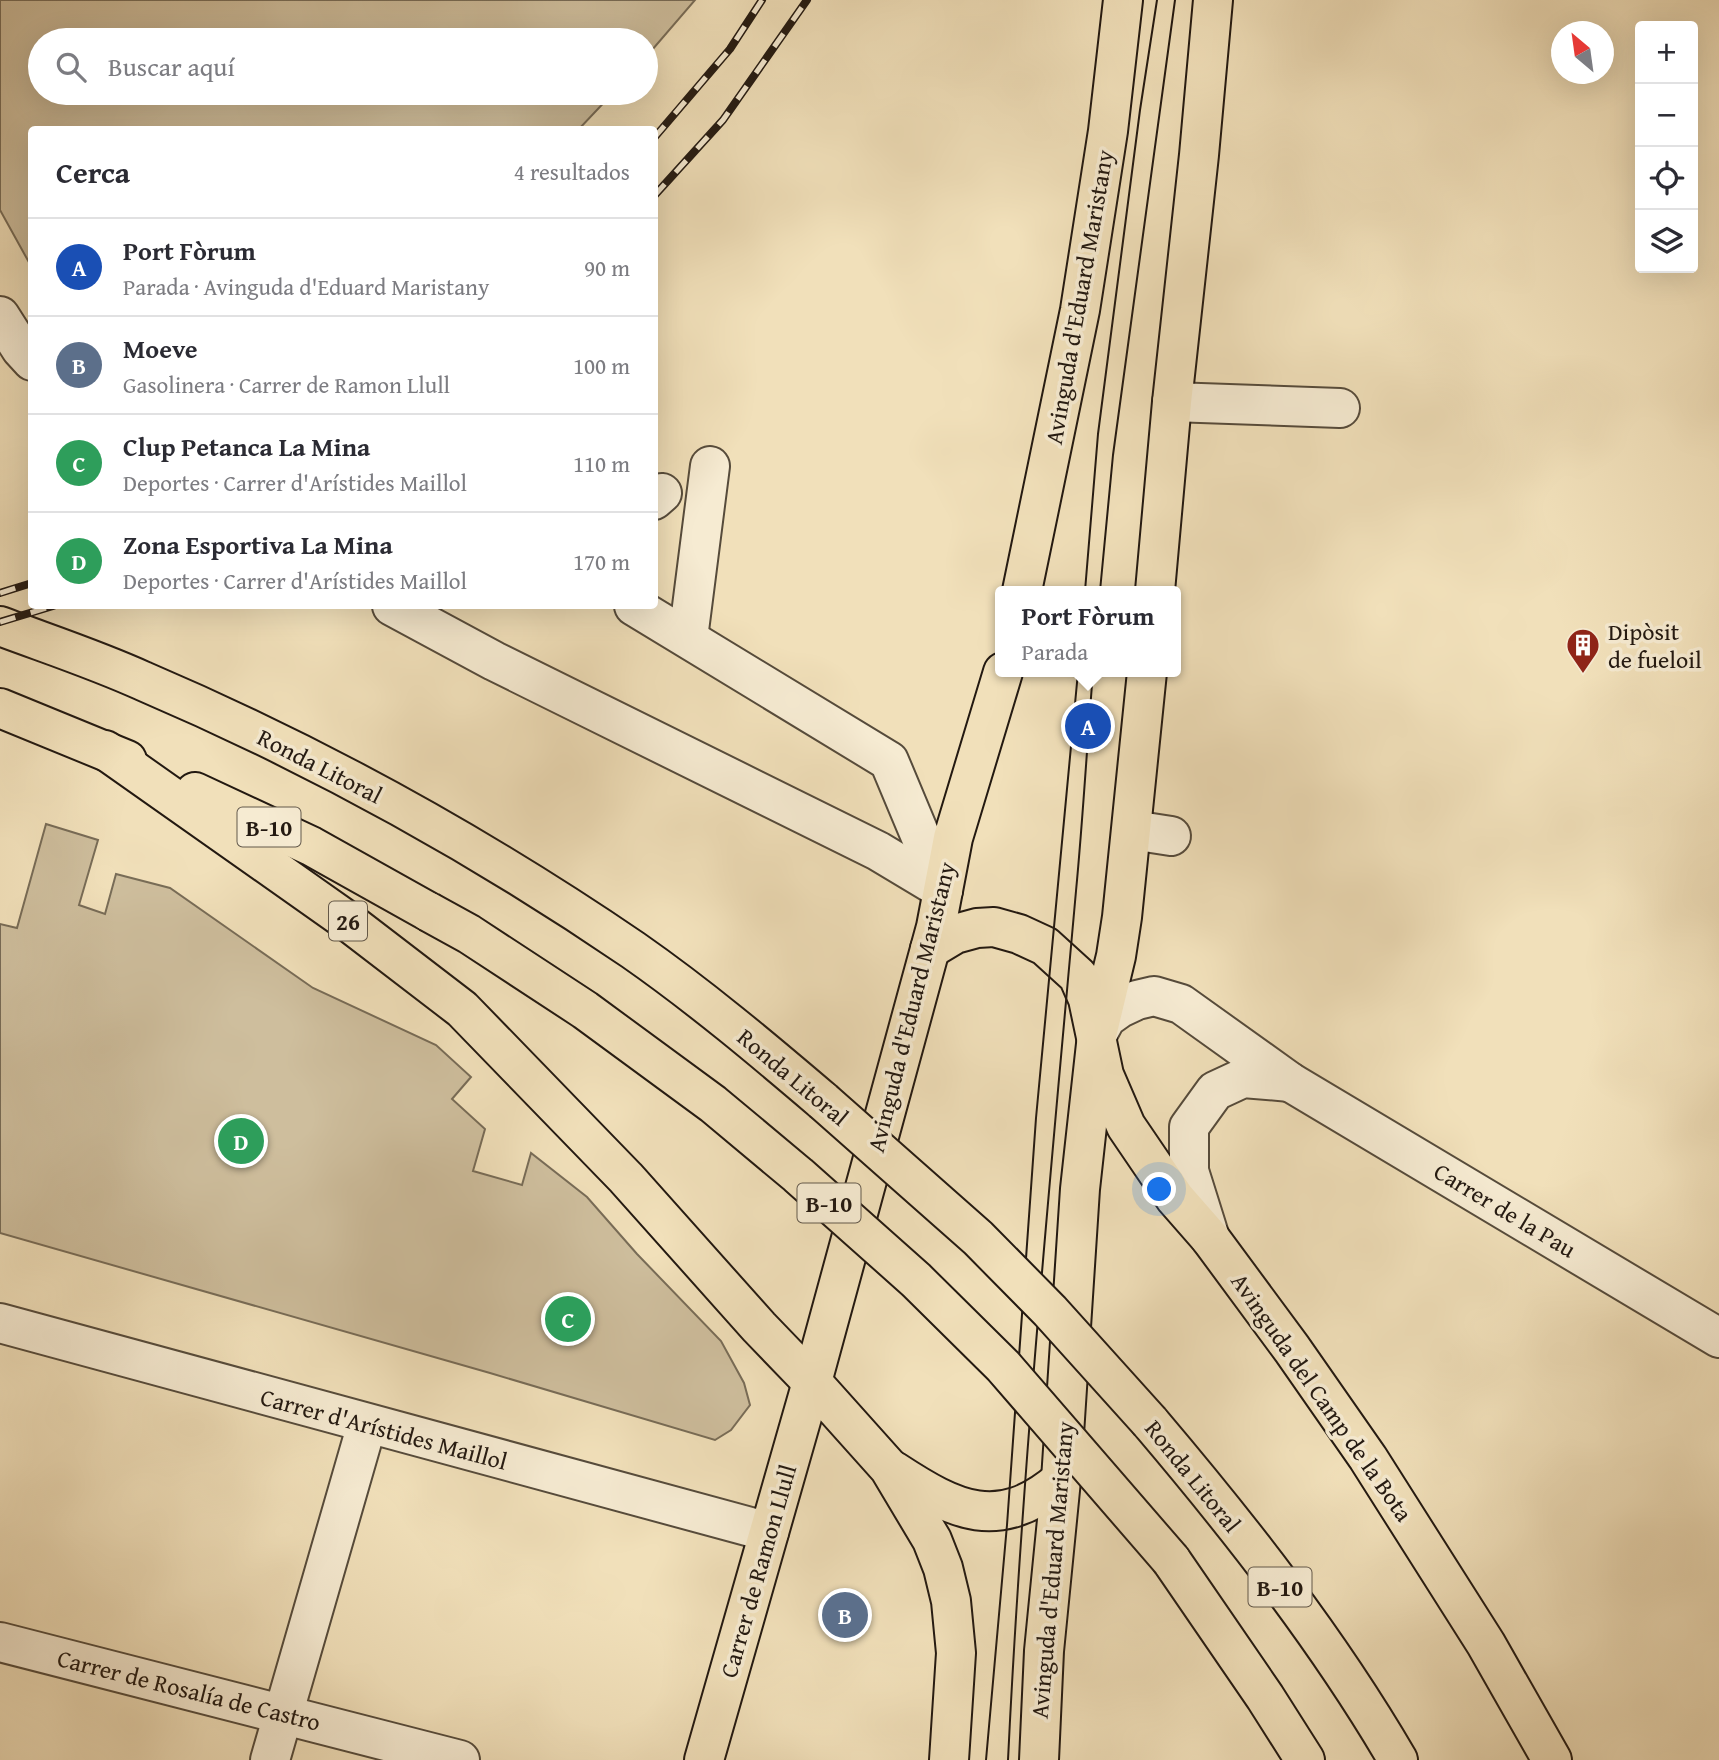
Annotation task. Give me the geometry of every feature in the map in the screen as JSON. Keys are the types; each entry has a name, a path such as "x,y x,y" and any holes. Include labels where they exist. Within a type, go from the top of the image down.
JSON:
{"main road":[{"name":"Avinguda d'Eduard Maristany","path":"1023,586 1080,310 1108,131 1124,0"},
{"path":"1155,586 1213,0"},
{"name":"Ronda Litoral","path":"0,626 142,680 344,775 511,870 634,951 748,1037 987,1247 1050,1311 1210,1493 1334,1661 1398,1760"},
{"name":"Avinguda d'Eduard Maristany","path":"812,1382 929,949 953,838 992,717 1002,677"},
{"name":"Avinguda d'Eduard Maristany","path":"1039,1760 1080,1189 1097,1035 1120,930 1147,677"},
{"name":"B-10","path":"0,708 105,750 311,846 469,934 585,1010 713,1104 798,1175 926,1289 1003,1366 1171,1560 1305,1760"},
{"name":"26","path":"105,750 346,920 462,1009 626,1178 759,1328 812,1382"},
{"name":"Avinguda del Camp de la Bota","path":"929,949 955,934 994,927 1019,934 1045,946 1077,976 1088,999 1104,1075 1126,1126 1175,1198 1210,1238 1368,1458 1486,1644 1552,1760"},
{"path":"812,1382 889,1468 932,1540 943,1568 951,1601 956,1653 949,1760"},
{"name":"Carrer de Ramon Llull","path":"704,1760 812,1382"},
{"path":"889,1468 926,1492 972,1512 991,1513 1025,1506 1043,1496 1061,1480"}],"street":[{"path":"0,317 28,357"},
{"path":"1172,402 1340,408"},
{"path":"688,638 710,466"},
{"path":"398,609 494,661 878,851 943,890"},
{"path":"639,609 888,761 943,890"},
{"path":"1132,830 1171,836"},
{"name":"Carrer de la Pau","path":"1097,1035 1106,1018 1120,1008 1154,996 1181,1004 1290,1082 1719,1338"},
{"name":"Carrer de la Pau","path":"1210,1238 1189,1171 1189,1127 1215,1091 1243,1077 1290,1082"},
{"name":"Carrer d'Arístides Maillol","path":"0,1323 769,1532"},
{"path":"270,1760 367,1424"},
{"name":"Carrer de Rosalía de Castro","path":"0,1642 460,1760"}],"shaded area":[{"path":"0,0 695,0 658,43 658,28 28,28 28,105 602,105 582,126 28,126 28,261 0,210"},
{"path":"46,824 98,840 79,905 105,914 116,874 170,888 313,988 436,1045 471,1077 452,1099 485,1129 473,1171 522,1185 531,1153 587,1197 637,1254 721,1341 744,1383 750,1405 731,1430 715,1440 0,1233 0,924 17,928"}],"tram line":[{"path":"1085,586 1098,434 1157,0"},
{"path":"1100,586 1113,455 1175,0"},
{"path":"986,1760 1007,1525 1036,1118 1078,677"},
{"path":"1008,1760 1029,1434 1093,677"}],"railway":[{"path":"658,133 730,49 762,0"},
{"path":"658,192 723,120 807,0"},
{"path":"0,593 28,584"},
{"path":"0,622 43,609"}],"place":[{"name":"Dipòsit de fueloil","path":"1583,675"},
{"name":"Port Fòrum","path":"1088,726"},
{"name":"Zona Esportiva La Mina","path":"241,1141"},
{"name":"Clup Petanca La Mina","path":"568,1319"},
{"name":"Moeve","path":"845,1615"}]}
